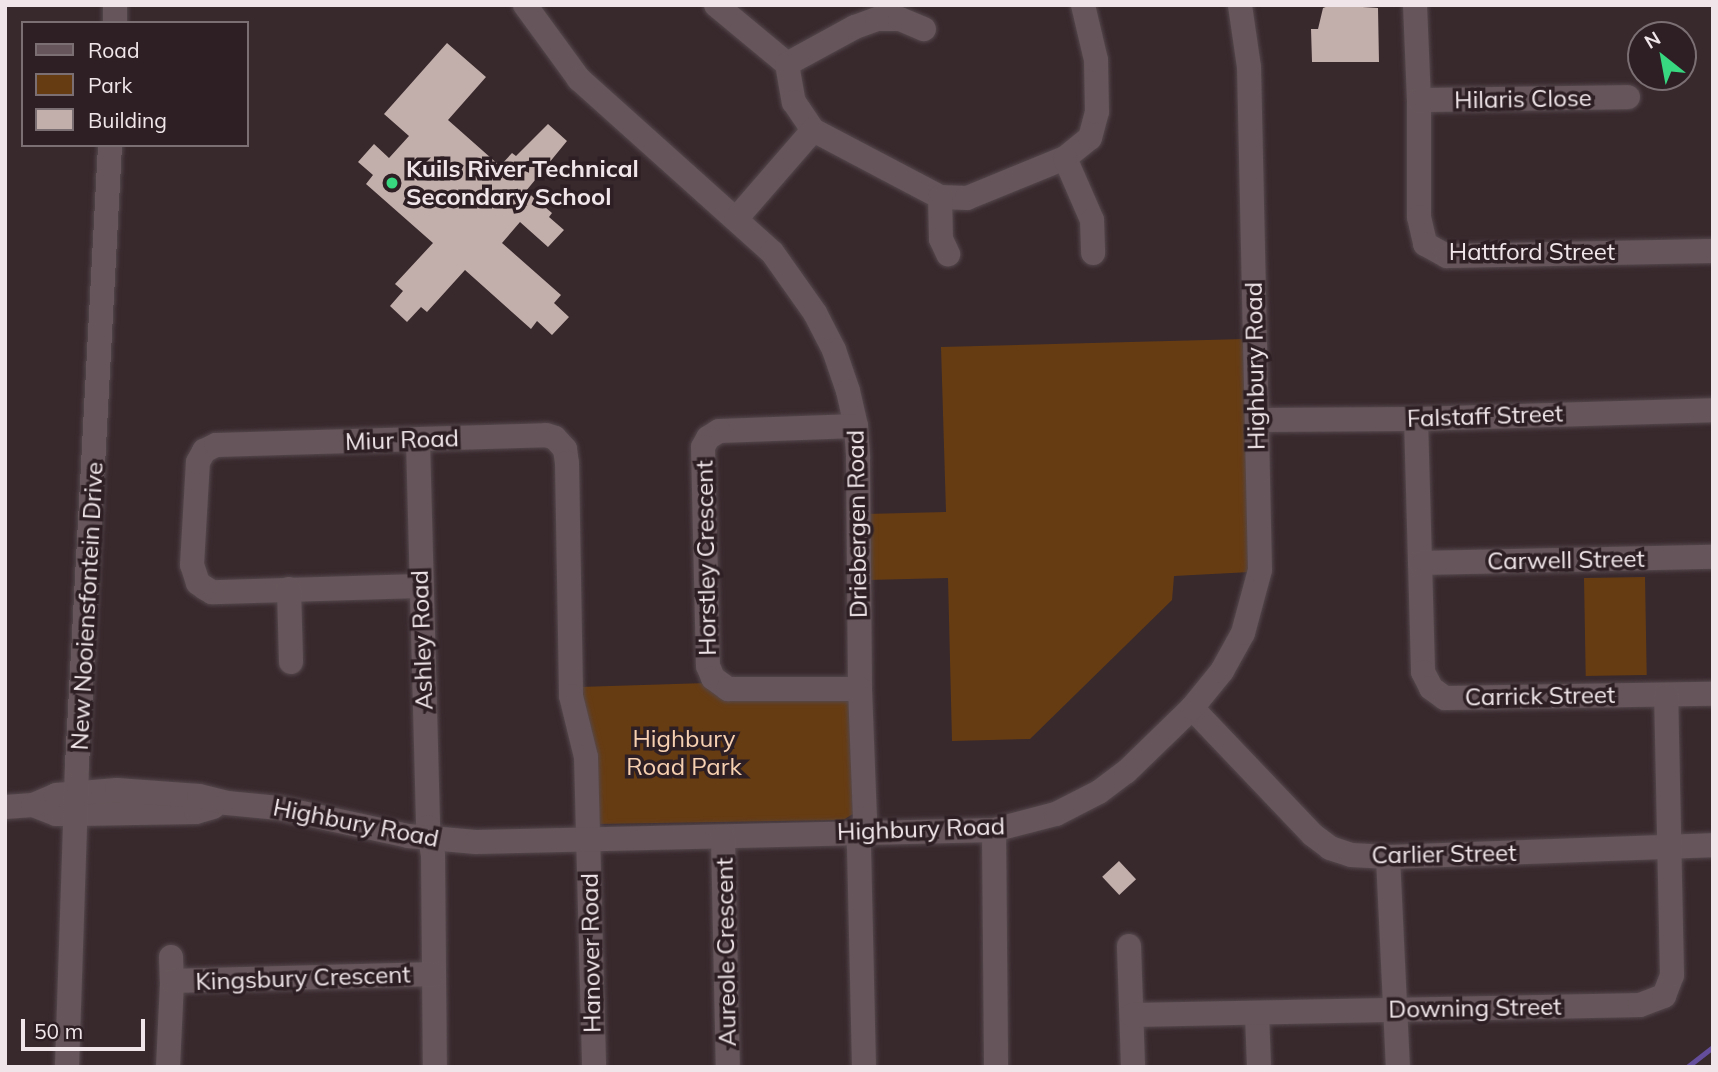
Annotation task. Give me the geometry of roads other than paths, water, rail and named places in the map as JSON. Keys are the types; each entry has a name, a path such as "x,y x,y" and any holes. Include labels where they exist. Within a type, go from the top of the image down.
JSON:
{"street":[{"name":"Driebergen Road","path":"525,5 579,79 772,252 810,305 834,350 856,426 865,818 862,832"},
{"path":"716,5 787,64 794,102 813,130 940,197 967,198 1065,158 1090,138 1096,125 1096,61 1083,5"},
{"name":"Highbury Road","path":"5,807 33,805 57,795 77,803 196,811 228,803 279,808 431,839 476,842 994,830 1056,814 1099,792 1126,772 1192,708 1232,656 1255,600 1260,570 1248,66 1240,5"},
{"name":"Hattford Street","path":"1415,5 1419,100 1419,217 1425,244 1447,256 1713,251"},
{"path":"787,64 855,27 877,19 900,19 924,29"},
{"name":"Hilaris Close","path":"1419,100 1628,97"},
{"path":"736,219 813,130"},
{"name":"New Nooiensfontein Drive","path":"67,1067 77,803 110,147"},
{"path":"1065,158 1092,220 1093,253"},
{"path":"940,197 941,239 948,254"},
{"name":"Falstaff Street","path":"1256,420 1416,419 1713,410"},
{"name":"Carrick Street","path":"1416,419 1423,672 1431,688 1445,698 1713,694"},
{"name":"Horstley Crescent","path":"856,426 719,431 708,438 703,447 708,666 713,678 728,689 860,688"},
{"name":"Miur Road","path":"420,586 212,592 198,583 192,565 198,462 204,451 216,445 546,435 555,438 565,449 571,696 586,757 588,839"},
{"name":"Ashley Road","path":"418,440 420,586 431,839 435,1067"},
{"name":"Carwell Street","path":"1420,563 1713,557"},
{"path":"289,589 291,662"},
{"name":"Downing Street","path":"1132,1015 1640,1005 1664,996 1672,975 1665,695"},
{"name":"Carlier Street","path":"1192,708 1313,835 1330,848 1351,855 1388,857 1713,845"},
{"path":"994,830 996,1067"},
{"path":"862,832 859,847 864,1067"},
{"name":"Aureole Crescent","path":"723,837 728,1067"},
{"name":"Hanover Road","path":"588,839 594,1067"},
{"path":"1388,857 1398,1067"},
{"path":"1129,946 1133,1067"},
{"name":"Kingsbury Crescent","path":"168,1067 171,969 434,974"},
{"path":"1257,1014 1259,1067"}],"waterway":[{"path":"1687,1067 1713,1047"}],"place":[{"name":"Kuils River Technical Secondary School","path":"392,183"}],"park label":[{"name":"Highbury Road Park","path":"684,753"}]}
